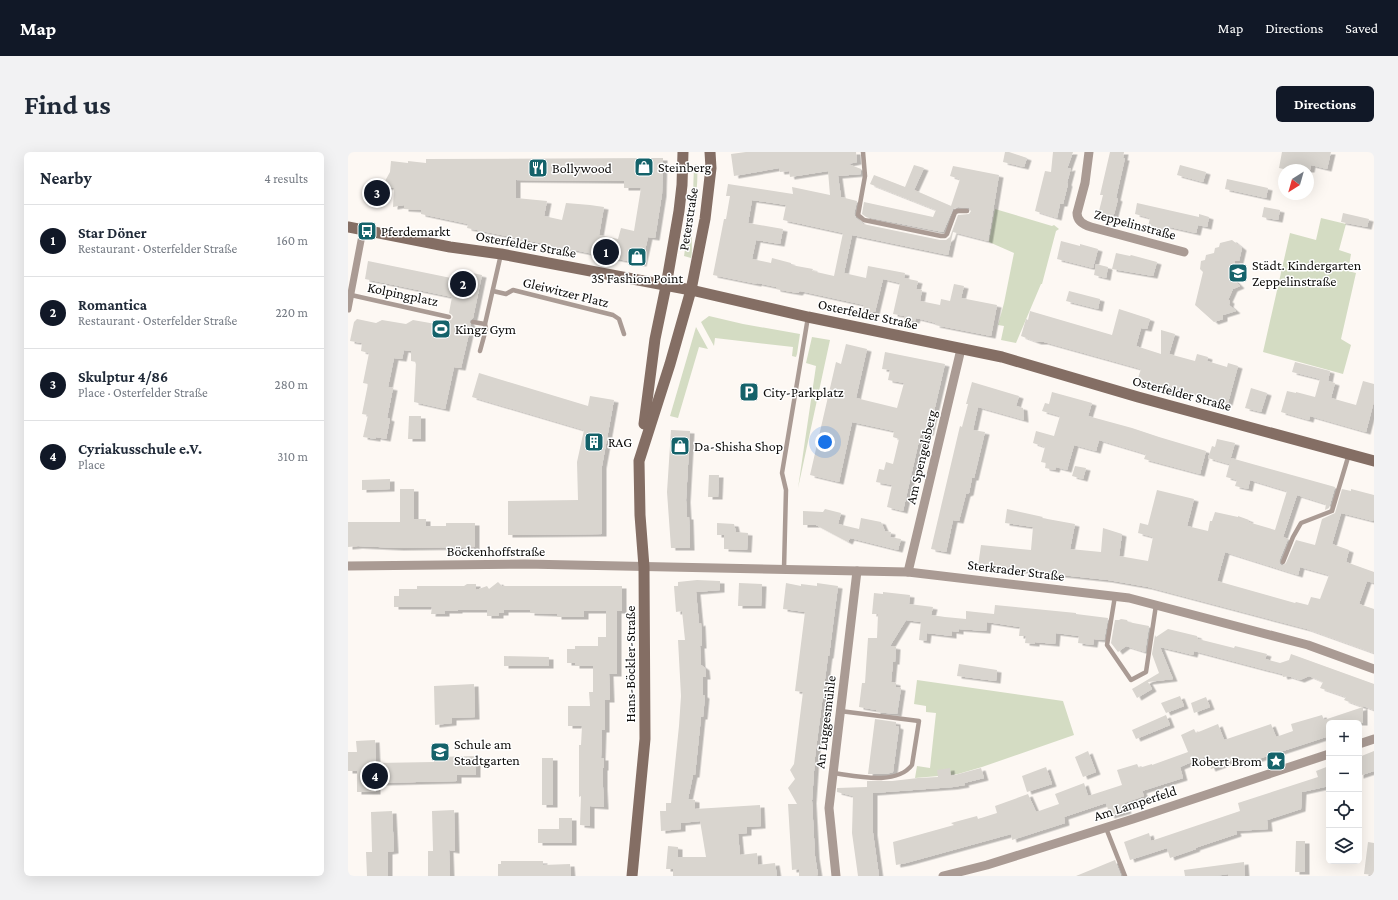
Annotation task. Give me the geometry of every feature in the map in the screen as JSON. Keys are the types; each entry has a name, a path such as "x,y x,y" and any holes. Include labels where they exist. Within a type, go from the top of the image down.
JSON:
{"main road":[{"name":"Peterstraße","path":"666,286 679,211 682,185 683,152"},
{"name":"Peterstraße","path":"690,290 705,219 711,168 710,152"},
{"name":"Osterfelder Straße","path":"348,227 690,290 808,317 1010,359 1146,399 1374,461"},
{"name":"Hans-Böckler-Straße","path":"632,876 645,739 644,567 640,515 639,460 655,340 666,286"},
{"name":"Hans-Böckler-Straße","path":"640,452 670,364 690,290"}],"street":[{"name":"Zeppelinstraße","path":"1089,152 1085,183 1077,218 1091,227 1184,252"},
{"name":"Kolpingplatz","path":"348,309 363,230"},
{"name":"Am Spengelsberg","path":"908,572 961,349"},
{"name":"Böckenhoffstraße","path":"348,566 525,564 644,567"},
{"name":"Sterkrader Straße","path":"644,567 908,572 1129,598 1308,645 1374,669"},
{"name":"An Luggesmühle","path":"836,876 829,808 857,571"},
{"path":"1362,743 1374,739"},
{"name":"Am Lamperfeld","path":"947,876 986,866 1106,828 1326,755"}],"lane":[{"path":"862,152 865,176 858,215 860,218 945,236 955,212 967,211"},
{"path":"480,351 486,329 485,324 501,254"},
{"name":"Gleiwitzer Platz","path":"493,291 506,294 513,290 613,315 619,320 624,334"},
{"name":"Kolpingplatz","path":"351,295 449,317"},
{"path":"784,569 786,490 782,474 808,317"},
{"path":"473,322 485,324"},
{"path":"1283,562 1293,537 1301,523 1332,511 1349,454"},
{"path":"1114,596 1108,645 1131,680 1146,672 1156,605"},
{"path":"833,774 881,778 893,777 908,770 912,765 919,721 840,711"},
{"path":"1106,828 1125,876"}],"green space":[{"path":"696,164 697,182 691,258 684,256 693,193 694,166"},
{"path":"995,209 1052,226 1054,225 1059,229 1056,231 1042,284 1016,343 1001,340 1004,326 998,325 1014,253 989,242"},
{"path":"1321,218 1346,224 1339,250 1351,254 1348,271 1356,273 1341,339 1351,345 1343,374 1263,352 1290,233 1316,240"},
{"path":"709,316 743,324 800,334 796,357 792,356 793,347 715,338 714,346 701,322"},
{"path":"696,327 708,349 699,347 678,418 670,416"},
{"path":"812,337 830,340 798,488 816,366 806,363"},
{"path":"917,680 1063,701 1074,735 958,774 915,778 917,766 930,768 936,713 926,712 926,706 914,704"}],"building":[{"path":"746,152 856,152 857,162 848,164 861,169 861,174 838,176 841,197 857,201 854,214 856,218 863,224 940,240 946,240 950,237 958,215 969,214 971,211 969,208 958,207 953,209 943,232 866,217 862,214 864,202 933,217 936,210 870,184 874,175 905,187 914,165 924,168 914,190 951,206 960,179 950,176 953,166 999,175 988,241 953,232 948,255 852,235 844,273 866,278 868,266 905,273 904,278 918,281 916,289 922,290 920,301 940,305 941,299 950,301 954,284 964,286 961,298 997,305 991,336 935,325 936,323 916,318 915,321 904,319 905,316 893,314 900,283 883,279 875,312 863,310 864,305 800,291 798,293 786,291 776,289 776,287 713,275 730,196 726,196 728,184 793,194 792,187 830,195 828,171 790,177 789,171 780,172 779,168 734,176 731,154","holes":["752,200 786,205 783,220 843,233 834,276 812,271 813,269 791,265 791,263 772,258 771,263 752,259 756,240 780,244 783,229 748,223"]},
{"path":"1005,152 1027,158 1024,167 1003,162"},
{"path":"1053,152 1073,152 1067,169 1071,168 1068,184 1063,204 1060,204 1057,218 1035,211 1045,171 1051,172"},
{"path":"1110,152 1124,152 1123,158 1125,158 1113,218 1098,215 1103,195 1100,195"},
{"path":"1282,152 1331,152 1327,169 1314,166 1314,164 1280,164"},
{"path":"663,158 662,194 655,238 648,237 642,264 467,228 468,224 421,214 421,210 404,209 404,205 393,207 394,188 385,187 385,181 390,172 391,161 426,163 426,159","holes":["516,180 624,181 624,188 641,188 634,231 621,228 618,239 599,235 604,207 566,203 562,220 544,216 547,201 516,198"]},
{"path":"1180,165 1206,172 1203,182 1177,175"},
{"path":"1227,179 1268,188 1266,198 1225,189"},
{"path":"1137,203 1199,217 1199,214 1209,217 1207,227 1198,225 1196,233 1165,226 1164,231 1148,227 1150,218 1135,214"},
{"path":"1264,207 1280,210 1278,220 1262,217"},
{"path":"1343,213 1369,219 1367,227 1341,222"},
{"path":"1232,240 1242,248 1239,261 1235,261 1232,278 1240,286 1233,289 1228,300 1230,301 1229,305 1236,311 1223,315 1223,319 1214,322 1195,305 1203,272 1200,269 1201,261 1205,260 1206,255 1214,253 1215,248 1219,247 1220,243"},
{"path":"1061,241 1098,249 1093,268 1057,259"},
{"path":"1116,253 1131,255 1157,262 1153,276 1112,269"},
{"path":"368,261 456,279 458,270 482,275 473,318 469,321 471,325 461,368 454,367 445,409 414,402 416,362 411,361 411,351 404,350 402,359 394,358 388,387 393,388 387,418 390,419 386,439 363,437 368,415 362,414 368,384 363,383 369,353 361,351 362,343 350,341 354,322 357,319 376,323 382,320 406,324 413,320 447,326 448,321 453,317 449,313 452,297 365,279"},
{"path":"1096,264 1108,267 1106,278 1094,275"},
{"path":"1069,291 1100,299 1098,309 1066,301"},
{"path":"1119,309 1150,319 1147,329 1141,328 1136,346 1161,354 1161,330 1175,334 1169,354 1195,361 1197,354 1208,357 1207,361 1227,367 1228,363 1238,366 1228,403 1138,378 1141,369 1044,342 1037,342 1021,336 1030,311 1112,335"},
{"path":"846,344 867,349 856,398 897,408 904,383 888,380 890,370 882,369 885,352 945,364 929,433 921,432 903,511 887,507 892,485 876,482 879,469 884,470 886,462 893,464 899,439 893,437 894,431 852,422 839,482 810,475 836,362 841,364"},
{"path":"1295,362 1330,371 1328,381 1335,383 1331,398 1356,405 1363,381 1374,384 1374,401 1366,432 1310,416 1309,420 1281,412 1287,391 1315,397 1320,379 1292,372"},
{"path":"479,373 588,406 590,396 614,400 602,466 602,534 508,535 508,501 578,500 577,462 584,430 472,397"},
{"path":"972,382 1019,396 1016,406 1023,408 1024,420 978,407 973,430 985,432 974,478 972,478 969,493 966,494 959,521 953,520 946,552 931,549 960,426 962,427 968,404 966,404"},
{"path":"1251,388 1267,393 1261,412 1245,408"},
{"path":"1052,392 1092,403 1088,416 1206,451 1200,474 1144,459 1146,454 1099,440 1096,451 1074,445 1067,470 1056,467 1055,470 1045,468 1046,463 1041,462 1045,447 1033,443 1036,431 1054,436 1060,416 1042,411 1045,403 1049,404"},
{"path":"409,416 421,416 421,439 408,439"},
{"path":"671,430 690,431 686,500 687,517 689,517 690,548 671,548 667,492"},
{"path":"1217,439 1235,443 1229,464 1208,458 1212,446 1215,447"},
{"path":"1231,458 1335,487 1329,508 1325,510 1326,504 1297,495 1283,537 1288,539 1279,561 1282,566 1286,563 1296,540 1315,545 1322,519 1335,513 1342,489 1351,491 1351,489 1374,495 1373,521 1341,513 1332,544 1349,550 1346,562 1374,572 1374,583 1367,581 1359,604 1374,609 1374,653 1307,629 1148,587 1108,580 978,566 981,545 1031,550 1033,527 1005,523 1007,509 1043,517 1042,518 1075,524 1070,549 1101,552 1103,528 1122,534 1119,556 1148,561 1153,537 1138,533 1140,523 1148,525 1157,490 1194,499 1187,526 1208,531 1210,521 1212,521 1215,512 1238,516 1249,520 1248,522 1275,530 1287,491 1250,480 1248,489 1235,486 1237,480 1226,477","holes":["1225,552 1298,575 1300,567 1329,575 1320,599 1311,597 1308,605 1295,603 1217,581"]},
{"path":"1075,466 1086,468 1083,479 1072,476"},
{"path":"709,475 719,475 718,497 708,497"},
{"path":"390,479 390,489 362,490 362,480"},
{"path":"400,489 414,489 414,519 426,519 426,526 446,526 446,523 475,523 475,547 348,547 348,522 400,522"},
{"path":"825,509 841,513 838,524 859,529 861,518 881,522 885,531 891,532 890,537 901,539 898,550 850,538 848,542 816,525 803,525 803,511 823,512"},
{"path":"717,523 734,524 736,532 748,533 747,550 724,549 724,535 717,535"},
{"path":"697,580 720,581 720,590 696,592 699,624 701,623 701,665 705,668 706,677 703,677 703,695 705,696 703,717 701,717 695,775 693,775 688,799 695,800 695,809 760,805 761,826 747,827 747,833 738,834 740,855 757,853 758,865 775,863 777,876 673,876 673,869 666,869 668,846 678,847 678,857 706,857 700,821 681,823 681,829 661,831 660,811 666,811 666,803 671,803 681,696 678,640 685,640 682,611 676,612 674,586 678,586 678,582"},
{"path":"498,582 502,586 622,586 622,611 617,611 617,674 609,674 610,700 605,700 605,730 602,730 601,758 604,758 604,807 590,806 590,826 580,825 581,796 579,797 579,745 581,745 582,726 568,726 568,706 590,706 589,692 593,692 593,666 575,666 575,663 567,663 567,649 575,649 575,646 598,646 598,637 606,637 606,611 584,611 584,617 557,617 557,614 530,613 530,610 504,610 504,613 499,613 499,616 487,616 487,610 458,610 445,611 445,614 431,614 432,607 394,607 394,596 399,596 399,589 417,589 417,586 464,586 467,584 476,584 476,590 487,586 489,589"},
{"path":"739,583 762,584 761,606 738,606"},
{"path":"786,583 801,586 801,584 817,586 817,583 838,586 815,757 812,801 815,856 818,875 812,876 799,876 799,869 792,870 788,804 797,804 788,788 795,779 790,770 794,764 803,692 795,691 805,612 783,609"},
{"path":"883,592 910,595 909,604 933,607 931,615 945,617 966,619 966,611 994,614 995,605 1076,613 1108,618 1104,640 1094,639 1093,645 1078,643 1079,636 1056,633 1055,644 1035,642 1035,644 1025,643 1026,636 1019,636 1020,627 987,622 986,631 959,629 959,632 952,631 952,636 927,633 926,641 919,640 921,622 906,620 890,646 896,647 891,682 896,683 896,687 901,688 897,714 876,712 876,710 859,707 862,683 865,683 868,638 877,638 878,614 872,614 874,593 883,594"},
{"path":"1115,620 1127,620 1128,622 1149,626 1145,652 1126,646 1118,652 1111,643"},
{"path":"1168,629 1197,636 1198,639 1267,654 1265,659 1280,663 1289,660 1291,654 1374,684 1374,710 1344,700 1346,697 1320,688 1323,682 1309,676 1300,680 1288,676 1283,677 1282,674 1194,651 1193,655 1160,647 1173,679 1148,682 1152,689 1137,698 1132,689 1159,673 1152,654 1155,635 1156,637"},
{"path":"504,656 549,657 549,666 504,666"},
{"path":"959,664 997,670 996,681 957,676"},
{"path":"474,684 475,717 452,718 452,723 435,725 434,686"},
{"path":"1180,696 1184,706 1166,713 1161,703"},
{"path":"1206,697 1210,707 1194,713 1191,703"},
{"path":"1363,707 1363,723 1362,720 1326,720 1326,737 1240,765 1237,758 1211,769 1206,756 1180,767 1183,778 1142,791 1144,796 1124,803 1127,811 1110,816 1106,803 1064,817 1065,823 1012,840 1011,834 896,865 893,842 954,825 951,823 977,816 978,819 997,813 995,806 1028,794 1036,812 1059,804 1055,794 1084,783 1088,796 1122,785 1117,770 1137,764 1139,768 1152,765 1188,752 1181,735 1194,729 1196,733 1218,724 1224,740 1271,724 1276,737 1293,731 1291,724 1322,715 1324,720"},
{"path":"1166,715 1170,725 1136,739 1132,730"},
{"path":"875,719 896,722 896,726 899,727 893,772 886,774 868,774"},
{"path":"375,740 376,763 434,762 434,757 476,756 476,775 457,775 457,781 376,783 376,792 357,792 357,771 348,771 348,752 357,752 356,741"},
{"path":"1088,751 1096,772 1083,777 1075,757"},
{"path":"1374,751 1374,771 1362,775 1362,756"},
{"path":"542,758 553,758 553,805 542,805"},
{"path":"1046,767 1052,784 1027,792 1022,776"},
{"path":"1326,767 1326,787 1302,792 1301,809 1267,820 1268,829 1236,831 1237,834 1170,858 1167,848 1130,860 1124,842 1149,833 1151,841 1240,811 1238,803 1318,777 1316,771"},
{"path":"950,768 951,776 981,768 984,778 964,783 965,785 953,787 873,793 873,833 879,876 858,876 852,833 853,796 837,792 837,788 867,787 867,781 892,781 938,777 937,770"},
{"path":"454,810 455,851 449,850 450,876 428,876 428,851 433,851 432,811"},
{"path":"392,811 394,851 388,852 388,876 367,876 366,852 372,852 371,812"},
{"path":"559,818 572,818 572,843 538,843 538,829 559,829"},
{"path":"1296,841 1305,841 1305,872 1295,872"},
{"path":"1368,842 1374,843 1374,875 1364,874"},
{"path":"1115,860 1121,876 1076,876"},
{"path":"501,861 543,861 543,865 570,864 571,876 498,876 498,864 501,864"},
{"path":"1244,862 1245,876 1228,876 1228,874 1215,876 1185,876 1184,870"}],"place":[{"name":"Steinberg","path":"644,167"},
{"name":"Bollywood","path":"538,168"},
{"name":"Skulptur 4/86","path":"377,193"},
{"name":"Pferdemarkt","path":"367,231"},
{"name":"Star Döner","path":"606,252"},
{"name":"3S Fashion Point","path":"637,257"},
{"name":"Städt. Kindergarten Zeppelinstraße","path":"1238,273"},
{"name":"Romantica","path":"463,284"},
{"name":"Kingz Gym","path":"441,329"},
{"name":"City-Parkplatz","path":"749,392"},
{"name":"RAG","path":"594,442"},
{"name":"Da-Shisha Shop","path":"680,446"},
{"name":"Schule am Stadtgarten","path":"440,752"},
{"name":"Robert Brom","path":"1276,761"},
{"name":"Cyriakusschule e.V.","path":"375,776"}]}
